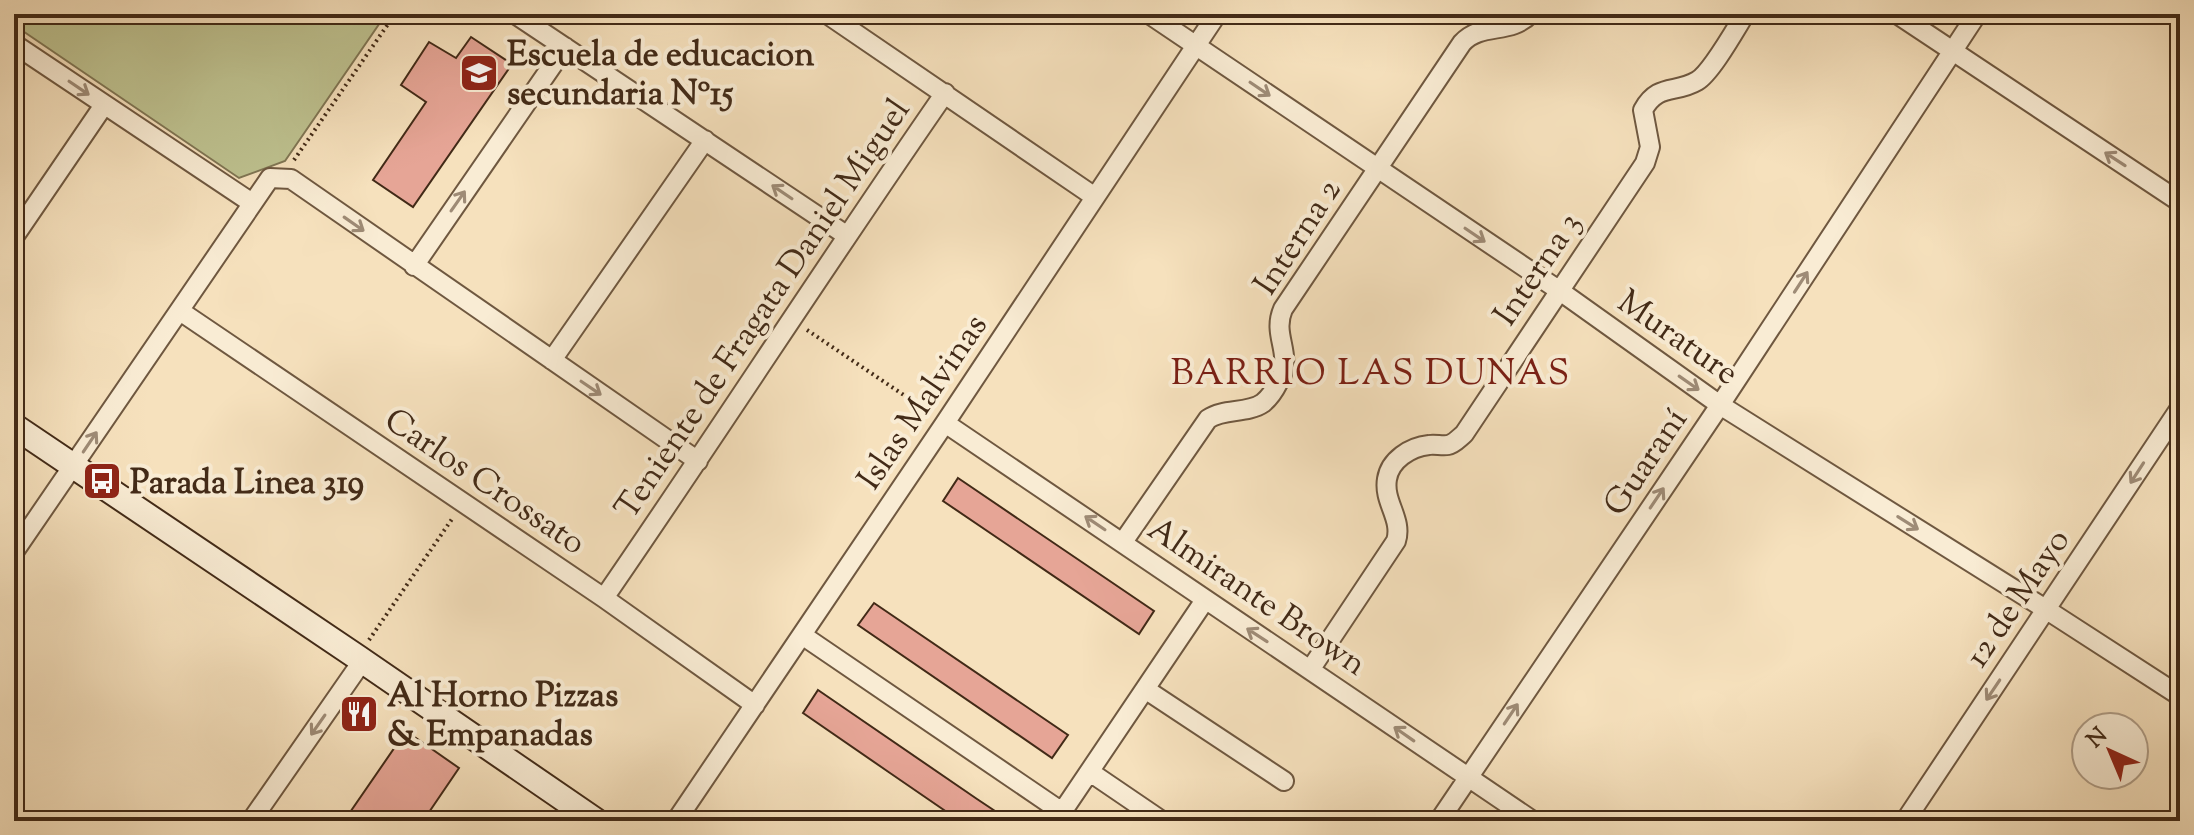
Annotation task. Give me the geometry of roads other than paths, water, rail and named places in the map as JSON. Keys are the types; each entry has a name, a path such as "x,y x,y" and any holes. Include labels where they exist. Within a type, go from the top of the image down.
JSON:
{"main road":[{"path":"14,426 596,821"}],"street":[{"path":"515,14 846,235"},
{"path":"827,14 1095,197"},
{"name":"Murature","path":"1149,14 1560,291 1720,405 2180,696"},
{"name":"Islas Malvinas","path":"676,821 1217,14"},
{"name":"Interna 2","path":"1123,542 1208,419 1263,403 1275,388 1284,373 1286,361 1278,331 1283,309 1469,36 1476,31 1514,26 1530,14"},
{"name":"Interna 3","path":"1310,670 1396,541 1398,521 1390,504 1386,480 1391,469 1401,456 1415,448 1448,445 1464,434 1645,163 1650,147 1643,110 1649,99 1664,90 1695,82 1705,74 1745,14"},
{"path":"1897,14 2180,202"},
{"name":"Guaraní","path":"1439,821 1720,405 1977,14"},
{"path":"14,44 252,203"},
{"path":"414,266 565,47"},
{"name":"Teniente de Fragata Daniel Miguel","path":"604,598 846,235 945,93"},
{"path":"14,237 104,105"},
{"path":"552,360 705,140"},
{"path":"14,552 270,178 286,179 698,461"},
{"name":"Carlos Crossato","path":"180,311 604,598 755,705"},
{"name":"12 de Mayo","path":"1905,821 2180,408"},
{"name":"Almirante Brown","path":"945,423 1533,821"},
{"path":"802,635 1059,817 1205,600"},
{"path":"251,821 360,659"},
{"path":"1145,689 1284,781"},
{"path":"1090,772 1162,821"}],"place":[{"name":"Escuela de educacion secundaria Nº15","path":"479,73"},
{"name":"Parada Linea 319","path":"102,481"},
{"name":"Al Horno Pizzas & Empanadas","path":"359,714"}],"district":[{"name":"BARRIO LAS DUNAS","path":"1371,371"}]}
